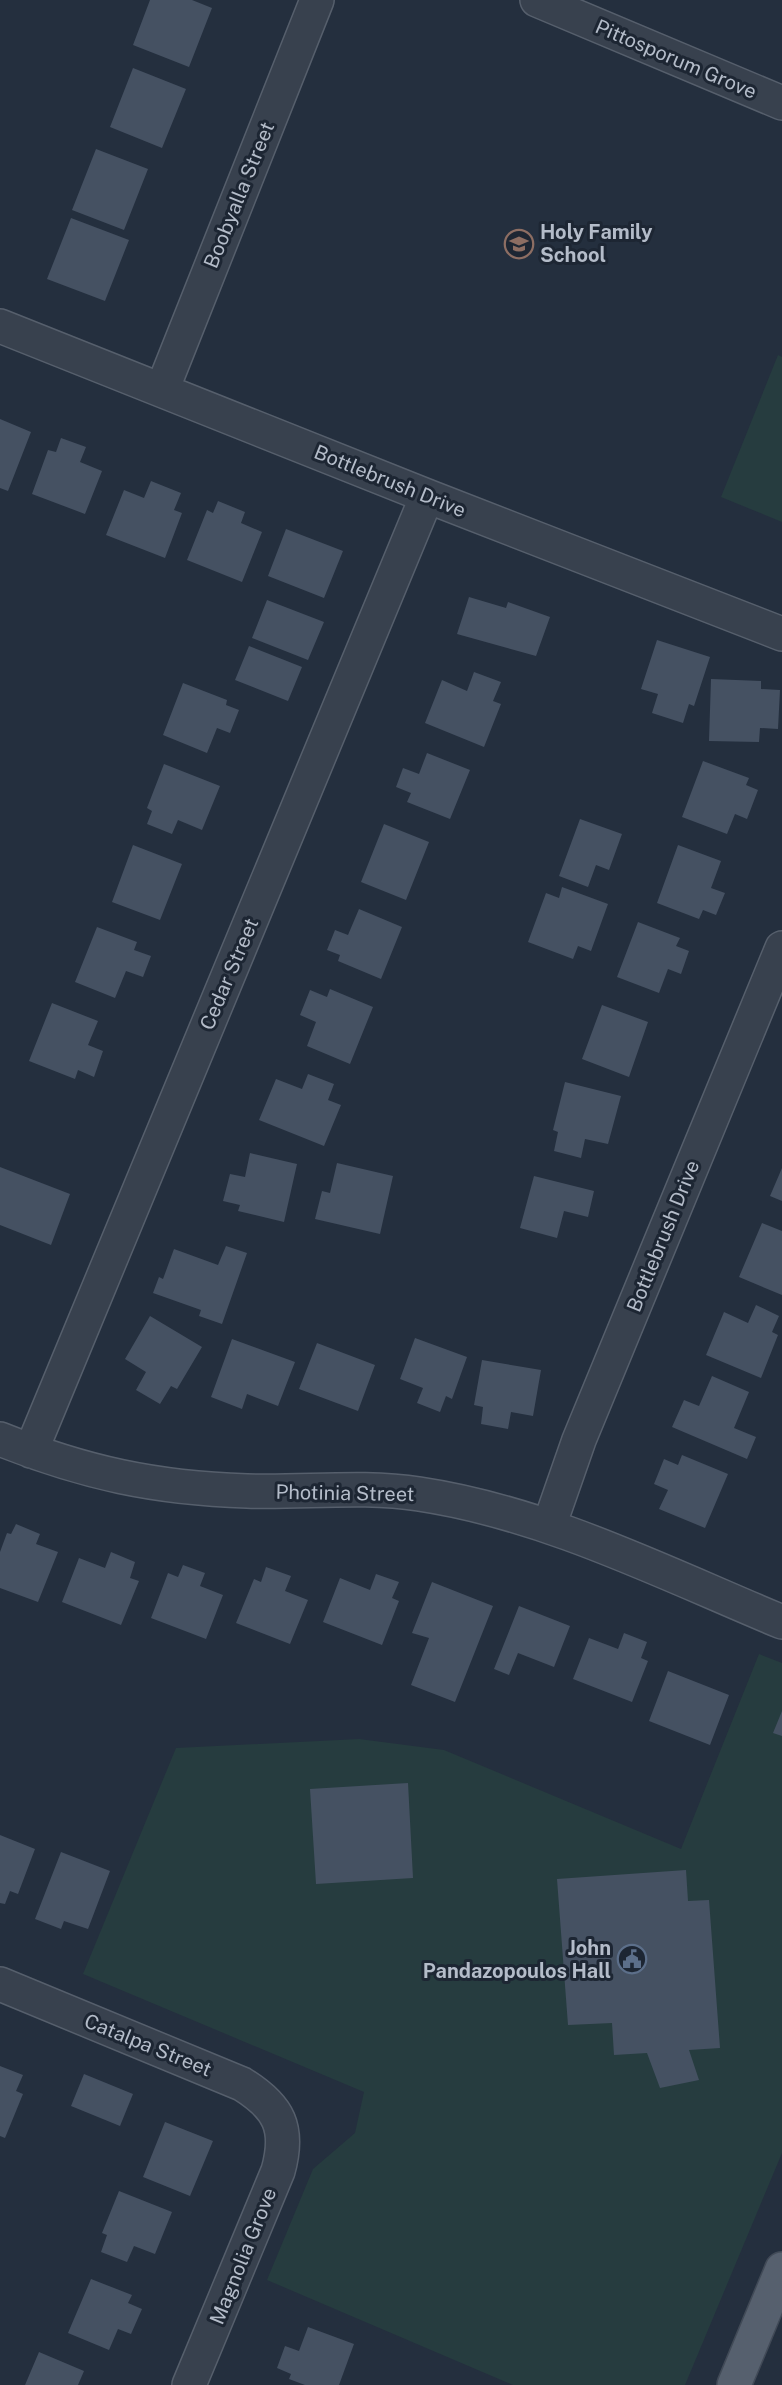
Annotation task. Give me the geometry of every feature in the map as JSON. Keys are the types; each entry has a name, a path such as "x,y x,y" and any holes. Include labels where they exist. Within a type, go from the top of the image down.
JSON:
{"main road":[{"path":"734,2385 782,2269"}],"street":[{"name":"Boobyalla Street","path":"162,390 317,0"},
{"name":"Pittosporum Grove","path":"537,0 782,103"},
{"name":"Bottlebrush Drive","path":"0,326 782,634"},
{"name":"Cedar Street","path":"31,1451 427,496"},
{"name":"Bottlebrush Drive","path":"549,1526 579,1440 782,948"},
{"name":"Photinia Street","path":"0,1439 111,1476 156,1484 248,1491 377,1490 417,1493 494,1509 549,1526 782,1622"},
{"name":"Catalpa Street","path":"0,1984 242,2084 262,2096 278,2116 281,2124"},
{"name":"Magnolia Grove","path":"189,2385 278,2171 284,2140 281,2124"}],"green space":[{"path":"778,355 782,357 782,522 721,497"},
{"path":"759,1654 782,1663 782,2153 685,2385 513,2385 267,2280 313,2169 355,2133 364,2092 83,1974 176,1748 359,1739 444,1750 681,1849"}],"building":[{"path":"150,0 192,0 212,8 189,67 133,45"},
{"path":"133,68 186,89 162,148 110,127"},
{"path":"96,149 148,169 124,230 72,210"},
{"path":"71,218 129,240 105,301 47,279"},
{"path":"0,419 31,432 8,491 0,488"},
{"path":"61,438 86,447 80,462 102,471 85,514 32,494 48,450 56,452"},
{"path":"151,481 181,493 174,510 182,513 165,558 106,535 124,490 144,498"},
{"path":"218,501 245,512 241,523 262,532 242,582 187,560 207,510 213,513"},
{"path":"286,529 343,551 324,598 268,576"},
{"path":"469,597 506,608 508,602 550,617 536,656 457,634"},
{"path":"267,600 324,622 308,660 252,638"},
{"path":"657,640 710,657 694,706 689,704 683,723 652,713 658,694 641,689"},
{"path":"249,646 302,667 288,701 235,680"},
{"path":"474,672 501,682 493,701 501,704 484,747 425,723 442,680 467,691"},
{"path":"711,679 761,681 761,689 780,690 778,729 760,728 759,742 709,741"},
{"path":"183,683 227,700 226,705 239,710 230,733 217,728 207,753 163,735"},
{"path":"427,753 470,770 450,819 407,802 411,793 396,787 403,768 419,774"},
{"path":"703,761 749,778 746,785 758,790 747,819 735,814 727,834 682,817"},
{"path":"164,764 220,786 202,830 178,820 172,834 147,824 152,811 147,808"},
{"path":"580,819 622,834 609,870 596,865 588,887 559,876"},
{"path":"384,824 429,842 406,900 361,882"},
{"path":"133,845 182,864 160,920 112,902"},
{"path":"678,845 721,861 711,888 725,893 716,915 703,910 699,919 657,903"},
{"path":"562,887 608,904 591,951 578,946 573,959 528,942 546,893 559,898"},
{"path":"359,909 402,927 381,979 338,961 340,955 327,950 335,930 348,935"},
{"path":"638,922 680,938 676,946 689,951 681,974 668,969 659,993 617,977"},
{"path":"97,927 137,942 134,950 151,956 143,977 126,971 115,998 75,982"},
{"path":"330,989 373,1007 350,1064 307,1046 316,1022 300,1015 310,990 327,997"},
{"path":"52,1003 98,1021 88,1045 103,1051 94,1077 78,1070 75,1079 29,1061"},
{"path":"602,1005 648,1022 629,1077 582,1059"},
{"path":"308,1074 334,1084 328,1100 341,1105 324,1146 259,1120 276,1079 302,1089"},
{"path":"565,1082 621,1096 608,1144 585,1139 581,1158 554,1151 558,1132 553,1130"},
{"path":"250,1153 297,1164 284,1222 238,1211 240,1205 223,1201 230,1174 245,1177"},
{"path":"337,1163 393,1176 380,1234 315,1219 322,1191 330,1193"},
{"path":"0,1167 70,1194 51,1245 0,1225"},
{"path":"782,1168 782,1201 770,1196"},
{"path":"534,1176 594,1191 588,1217 564,1211 557,1238 520,1228"},
{"path":"762,1223 782,1231 782,1295 739,1277"},
{"path":"226,1246 247,1253 222,1324 199,1316 201,1310 153,1293 159,1277 163,1279 174,1249 218,1265"},
{"path":"756,1305 779,1316 772,1332 778,1335 761,1378 706,1355 724,1312 748,1323"},
{"path":"150,1316 202,1347 177,1389 171,1386 160,1404 136,1390 146,1372 125,1359"},
{"path":"415,1338 467,1357 452,1399 446,1396 440,1412 417,1403 423,1388 400,1379"},
{"path":"232,1339 295,1362 278,1406 247,1394 242,1409 211,1397"},
{"path":"317,1343 375,1365 358,1411 299,1389"},
{"path":"482,1360 541,1370 533,1416 511,1412 508,1429 481,1424 483,1407 474,1405"},
{"path":"712,1376 749,1392 734,1428 756,1437 747,1459 672,1427 684,1400 699,1406"},
{"path":"682,1455 728,1474 705,1528 659,1509 668,1490 654,1484 664,1459 678,1465"},
{"path":"16,1524 40,1534 36,1544 58,1552 38,1602 0,1588 0,1552 7,1533 11,1534"},
{"path":"111,1552 135,1562 130,1578 139,1581 121,1625 62,1602 79,1558 105,1568"},
{"path":"183,1565 205,1573 200,1586 223,1595 206,1639 151,1618 168,1573 178,1577"},
{"path":"266,1567 291,1576 285,1591 308,1600 290,1644 236,1623 254,1579 261,1582"},
{"path":"376,1574 399,1582 392,1598 399,1601 382,1645 323,1622 340,1578 370,1590"},
{"path":"432,1582 493,1606 455,1702 411,1685 429,1638 412,1633"},
{"path":"519,1606 570,1626 554,1667 518,1653 509,1675 494,1669"},
{"path":"624,1633 647,1642 641,1658 648,1661 632,1702 573,1679 589,1638 618,1649"},
{"path":"668,1671 729,1695 710,1745 649,1721"},
{"path":"782,1711 782,1736 773,1733"},
{"path":"408,1783 413,1878 316,1884 310,1789"},
{"path":"0,1835 35,1849 18,1894 10,1891 5,1904 0,1903"},
{"path":"61,1852 110,1871 88,1929 64,1921 61,1929 35,1919"},
{"path":"686,1870 688,1901 709,1900 720,2048 689,2050 699,2080 660,2088 647,2053 614,2055 612,2023 568,2025 557,1879"},
{"path":"0,2066 23,2075 16,2091 23,2094 5,2138 0,2136"},
{"path":"84,2074 133,2094 120,2126 71,2106"},
{"path":"165,2122 213,2141 190,2196 143,2177"},
{"path":"119,2191 172,2212 155,2254 134,2246 127,2262 101,2252 107,2235 102,2233"},
{"path":"91,2279 132,2295 128,2303 142,2309 131,2334 118,2329 109,2350 68,2333"},
{"path":"308,2327 354,2344 339,2385 305,2385 289,2379 291,2374 277,2368 285,2346 299,2351"},
{"path":"39,2352 84,2371 78,2385 25,2385"}],"place":[{"name":"Holy Family School","path":"519,244"},
{"name":"John Pandazopoulos Hall","path":"632,1959"}]}
